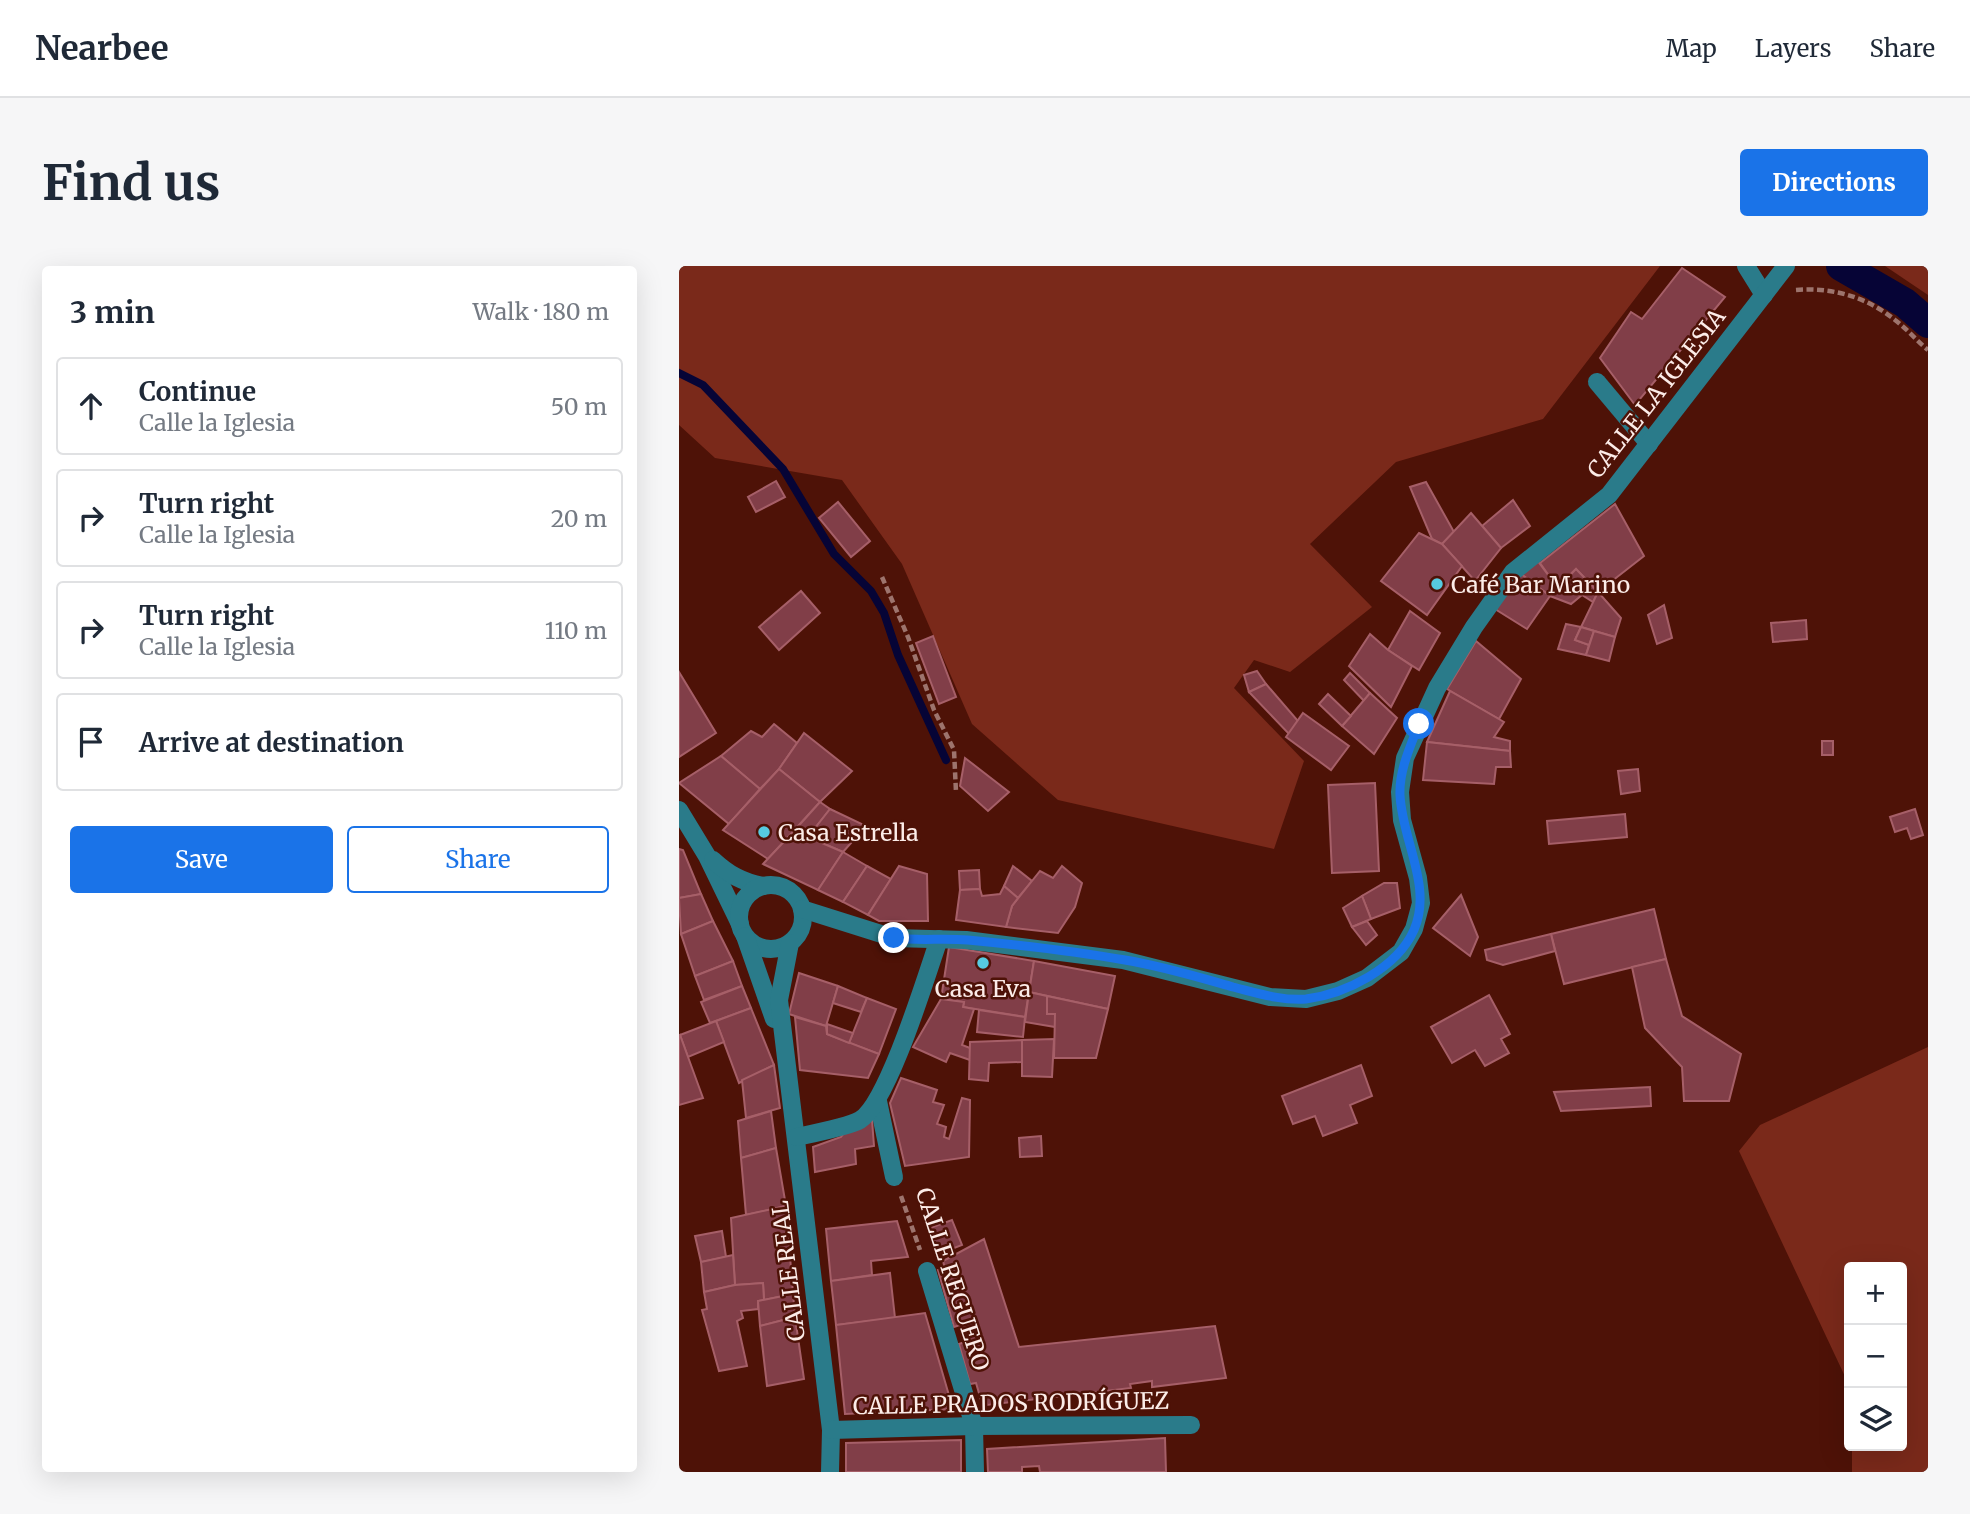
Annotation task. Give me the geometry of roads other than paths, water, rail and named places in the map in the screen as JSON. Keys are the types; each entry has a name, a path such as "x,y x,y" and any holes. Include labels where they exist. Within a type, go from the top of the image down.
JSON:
{"street":[{"path":"1746,266 1764,295"},
{"name":"CALLE LA IGLESIA","path":"802,909 894,938 967,940 1123,960 1270,997 1305,999 1338,991 1367,978 1401,952 1414,929 1421,903 1418,878 1402,820 1400,792 1405,758 1437,688 1473,627 1513,572 1609,495 1786,266"},
{"path":"1597,382 1649,444"},
{"name":"CALLE REAL","path":"679,810 684,827 707,856 729,874 748,883 763,886"},
{"name":"CALLE REAL","path":"707,856 743,931 788,1066"},
{"path":"773,885 791,893 802,909 801,928 790,943 771,949 752,943 743,931 739,915 746,897 763,886 773,885"},
{"path":"797,1137 860,1120 878,1101 915,1014 939,939"},
{"name":"CALLE REAL","path":"790,943 779,1000 831,1430 830,1472"},
{"name":"CALLE REGUERO","path":"878,1101 894,1177"},
{"name":"CALLE REGUERO","path":"927,1271 974,1426 975,1472"},
{"name":"CALLE PRADOS RODRÍGUEZ","path":"831,1430 1191,1425"}],"waterway":[{"path":"1841,266 1905,303 1928,323"},
{"path":"679,373 703,385 783,469 834,554 871,591 884,613 898,655 946,760"}],"place":[{"name":"Café Bar Marino","path":"1437,584"},
{"name":"Casa Estrella","path":"764,832"},
{"name":"Casa Eva","path":"983,963"}]}
